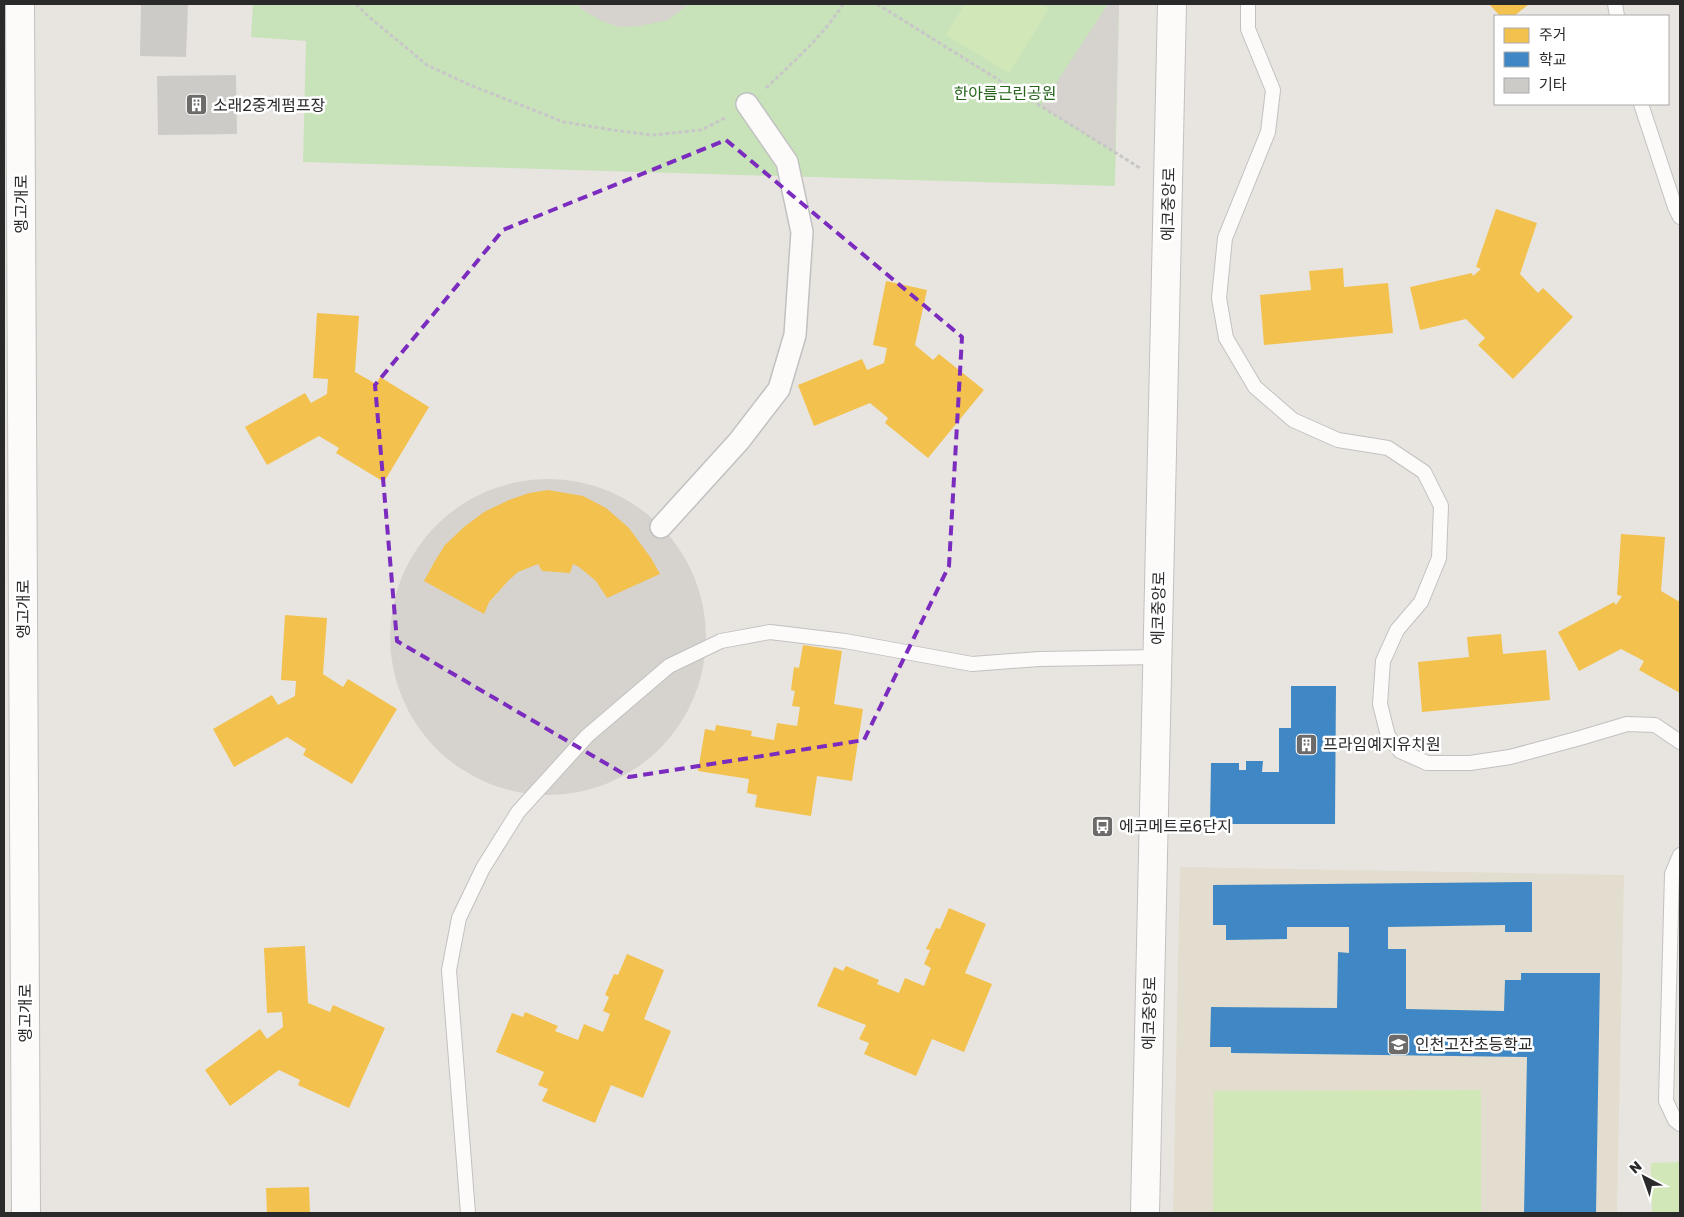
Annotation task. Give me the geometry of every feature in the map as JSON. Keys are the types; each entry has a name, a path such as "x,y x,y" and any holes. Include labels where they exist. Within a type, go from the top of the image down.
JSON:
{"street":[{"name":"앵고개로","path":"20,4 26,1213"},
{"name":"에코중앙로","path":"1145,1213 1172,4"},
{"path":"661,527 739,441 779,389 795,336 802,232 787,162 748,104"}],"lane":[{"path":"1248,4 1248,29 1273,90 1268,132 1225,238 1219,298 1226,338 1255,387 1293,420 1338,440 1388,448 1424,472 1441,506 1439,558 1421,602 1398,630 1383,661 1380,704 1388,736 1400,752 1427,763 1470,763 1510,757 1627,724 1655,725 1680,742"},
{"path":"1641,105 1680,217"},
{"path":"468,1213 449,970 459,918 483,868 518,812 587,736 669,666 721,641 770,632 845,641 972,664 1039,659 1157,657"},
{"path":"1680,855 1672,874 1666,1101 1675,1120 1680,1124"}],"path":[{"path":"356,4 427,65 470,85 564,122 618,132 653,135 701,130 748,104 779,76 844,4"},
{"path":"877,4 1168,186"}],"highlighted area":[{"path":"726,140 962,337 949,566 864,740 629,777 397,641 375,385 503,230"}],"shaded area":[{"path":"577,4 689,4 668,20 640,26 620,27 602,21 583,10"},
{"path":"1108,4 1119,4 1115,152 1041,106"},
{"path":"548,479 579,482 608,491 636,506 660,525 679,549 694,577 703,606 706,637 703,668 694,697 679,725 660,749 636,768 608,783 579,792 548,795 517,792 488,783 460,768 436,749 417,725 402,697 393,668 390,637 393,606 402,577 417,549 436,525 460,506 488,491 517,482"},
{"name":"인천고잔초등학교","path":"1180,867 1624,875 1617,1213 1173,1213"}],"green space":[{"name":"한아름근린공원","path":"253,4 1119,4 1115,186 303,162 306,41 251,37"},
{"path":"965,4 1040,4 1049,9 1009,73 946,35"},
{"path":"1481,1090 1481,1213 1213,1213 1214,1091"},
{"path":"1680,1162 1680,1213 1652,1213 1651,1163"}],"building: 주거":[{"path":"1489,4 1529,4 1515,15 1499,15"},
{"path":"1496,209 1537,223 1520,274 1538,293 1543,288 1573,317 1513,379 1478,345 1485,338 1466,319 1420,330 1410,287 1472,273 1473,276 1481,269 1476,267"},
{"path":"1343,268 1344,287 1388,283 1393,333 1264,345 1260,295 1311,290 1309,271"},
{"path":"886,281 927,290 915,345 933,360 939,354 984,390 928,458 885,423 888,418 870,403 814,426 798,385 862,359 867,370 884,363 887,348 873,345"},
{"path":"317,313 359,316 355,372 376,384 380,377 429,407 384,482 336,453 339,448 319,436 267,465 245,427 305,393 311,403 327,394 328,379 313,378"},
{"path":"548,490 583,496 606,508 629,528 660,574 607,598 596,581 573,564 570,573 542,571 538,564 518,572 508,581 489,602 484,614 424,581 445,545 484,512 529,493"},
{"path":"1621,534 1665,537 1661,591 1680,602 1680,693 1639,670 1644,661 1621,649 1579,671 1558,632 1614,602 1616,605 1622,596 1617,595"},
{"path":"285,615 327,618 323,674 343,687 348,679 397,709 352,784 303,755 306,749 287,737 234,767 213,729 272,695 278,705 295,696 296,681 281,680"},
{"path":"1501,634 1503,654 1546,650 1550,700 1422,712 1418,662 1469,657 1467,637"},
{"path":"803,645 842,651 834,704 863,709 852,781 817,776 811,816 755,807 757,795 747,793 749,779 698,771 705,729 715,731 716,725 752,731 751,736 774,740 777,723 797,726 800,707 792,706 795,691 791,690 794,667 799,668"},
{"path":"949,908 986,924 965,973 992,984 964,1052 932,1039 916,1076 864,1054 869,1043 859,1039 866,1025 817,1006 834,967 843,971 846,966 879,980 877,984 899,993 905,978 924,986 931,968 924,964 930,950 926,949 936,928 940,929"},
{"path":"305,946 308,1003 330,1012 333,1005 385,1028 349,1108 298,1085 300,1080 279,1070 230,1106 205,1070 260,1029 267,1039 283,1027 282,1012 267,1013 264,948"},
{"path":"627,954 664,970 644,1019 671,1031 643,1098 611,1085 595,1123 542,1101 548,1089 538,1085 544,1072 496,1052 512,1013 523,1017 525,1012 558,1026 555,1031 578,1040 584,1024 603,1032 610,1014 603,1011 609,997 605,995 614,974 618,975"},
{"path":"309,1187 310,1213 267,1213 266,1188"}],"building: 학교":[{"name":"프라임예지유치원","path":"1291,686 1336,686 1335,824 1210,824 1211,763 1239,763 1239,770 1246,770 1246,761 1263,761 1262,772 1279,772 1279,728 1291,728"},
{"path":"1532,882 1532,932 1505,932 1505,925 1388,927 1388,949 1406,949 1406,1009 1504,1011 1505,980 1521,980 1521,973 1600,973 1596,1213 1524,1213 1527,1057 1231,1053 1231,1047 1210,1047 1211,1007 1337,1008 1338,952 1349,953 1349,927 1287,927 1287,939 1226,940 1226,925 1213,925 1213,885"}],"building: 기타":[{"path":"141,4 188,4 186,57 140,56"},
{"name":"소래2중계펌프장","path":"236,75 237,134 158,135 157,76"}],"place":[{"name":"소래2중계펌프장","path":"197,105"},
{"name":"프라임예지유치원","path":"1307,744"},
{"name":"에코메트로6단지","path":"1103,826"},
{"name":"인천고잔초등학교","path":"1399,1044"}]}
